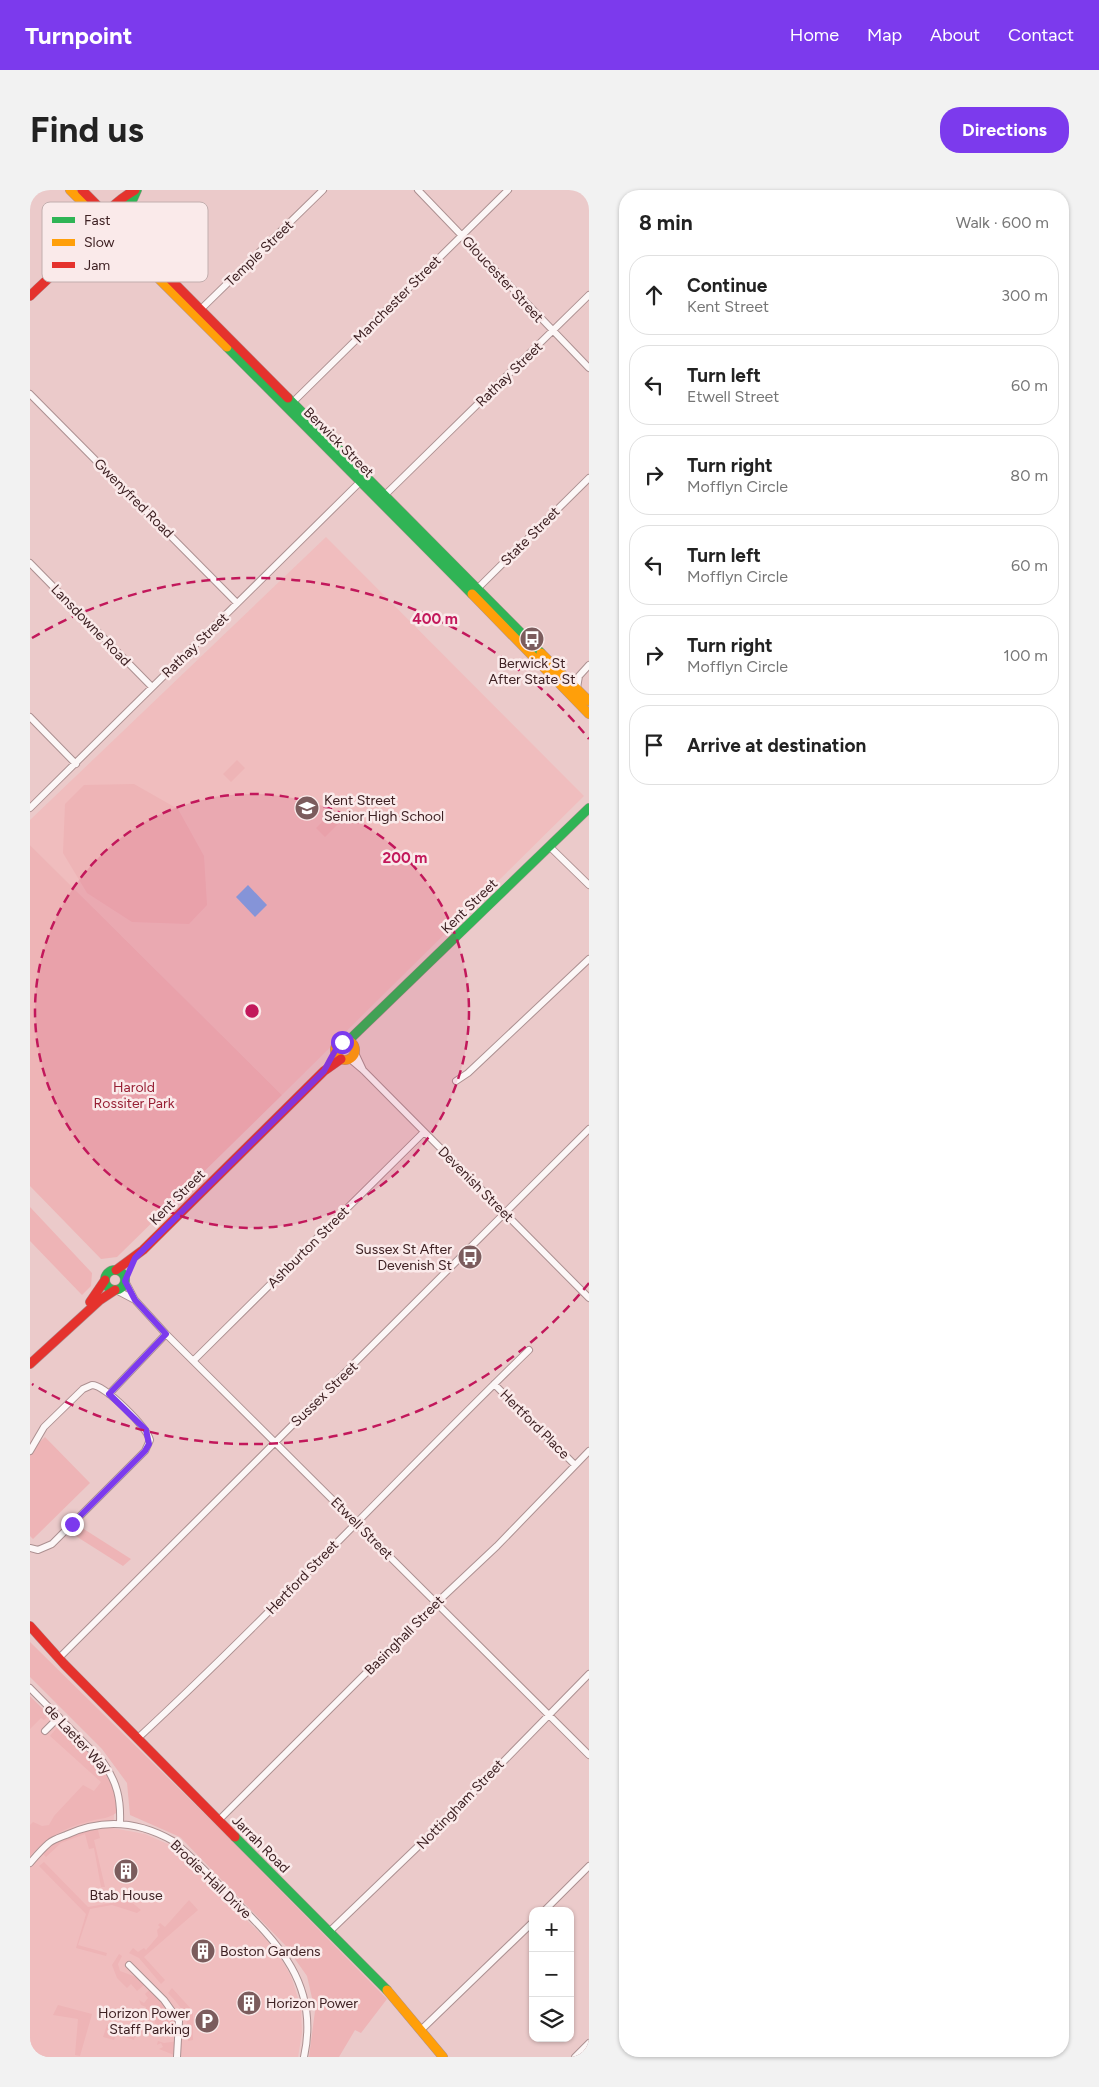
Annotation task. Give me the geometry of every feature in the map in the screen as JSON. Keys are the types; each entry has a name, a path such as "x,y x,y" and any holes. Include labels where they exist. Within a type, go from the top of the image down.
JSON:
{"main road":[{"name":"Berwick Street","path":"70,190 84,202"},
{"name":"Berwick Street","path":"82,190 92,202"},
{"path":"120,202 126,195 136,190"},
{"path":"30,296 44,282"},
{"name":"Berwick Street","path":"168,282 289,405 360,482 589,701"},
{"name":"Berwick Street","path":"289,405 385,495 589,714"},
{"name":"Kent Street","path":"116,1270 135,1258 324,1071 347,1052 368,1024 589,808"},
{"name":"Kent Street","path":"125,1280 135,1258"},
{"path":"30,1357 88,1304 108,1273 116,1270 123,1274 125,1280 122,1287 100,1300 30,1364"},
{"path":"105,1280 109,1288 116,1290"},
{"name":"Jarrah Road","path":"30,1626 52,1648 57,1656 397,2000 443,2057"},
{"name":"Jarrah Road","path":"30,1633 49,1652 57,1656"}],"street":[{"name":"Temple Street","path":"198,312 323,190"},
{"name":"Gloucester Street","path":"418,190 552,332 589,368"},
{"name":"Manchester Street","path":"289,405 508,190"},
{"name":"Rathay Street","path":"385,495 589,294"},
{"name":"Gwenyfred Road","path":"30,394 238,603"},
{"name":"State Street","path":"474,591 589,478"},
{"name":"Rathay Street","path":"30,808 360,482"},
{"name":"Lansdowne Road","path":"30,563 152,687"},
{"path":"577,688 576,682 587,667"},
{"path":"30,717 76,764"},
{"path":"549,846 589,885"},
{"path":"456,1081 468,1073 589,959"},
{"name":"Devenish Street","path":"347,1052 589,1298"},
{"name":"Sussex Street","path":"57,1656 275,1441 330,1390 589,1129"},
{"name":"Ashburton Street","path":"193,1361 424,1132"},
{"name":"Etwell Street","path":"125,1280 135,1300 166,1334 589,1755"},
{"name":"Etwell Street","path":"116,1290 135,1300"},
{"path":"109,1394 166,1334"},
{"name":"Hertford Street","path":"138,1738 298,1583 356,1521 529,1350"},
{"name":"Hertford Place","path":"494,1384 575,1465"},
{"path":"30,1451 44,1427 83,1388 96,1385 109,1394 147,1432 150,1440 148,1448 52,1544 38,1550 30,1548"},
{"name":"Basinghall Street","path":"219,1820 437,1602 497,1546 589,1451"},
{"name":"Nottingham Street","path":"329,1932 457,1809 589,1674"},
{"name":"de Laeter Way","path":"30,1688 103,1762 110,1772 121,1800 120,1823"},
{"path":"45,1731 59,1717"},
{"name":"Brodie-Hall Drive","path":"30,1863 50,1842 75,1830 102,1823 120,1823 147,1829 173,1841 187,1852 276,1942 296,1973 306,2008 307,2033 304,2057"},
{"path":"548,1907 589,1866"},
{"path":"422,2029 529,1926"},
{"path":"129,1966 164,2000 179,2021 177,2057"},
{"path":"575,2057 589,2043"}],"shaded area":[{"name":"Kent Street Senior High School","path":"326,537 584,796 282,1095 30,845 30,820"},
{"path":"30,1698 98,1766 115,1801 113,1828 145,1834 170,1845 264,1937 279,1955 291,1976 301,2008 302,2033 298,2057 30,2057"}],"green space":[{"path":"237,760 245,768 231,782 223,774"},
{"path":"134,784 178,809 204,856 207,905 189,924 132,922 87,893 63,853 65,804 84,785"},
{"path":"331,813 340,822 325,837 316,828"},
{"name":"Harold Rossiter Park","path":"30,845 282,1095 117,1257 101,1259 30,1186"},
{"path":"30,1207 92,1273 91,1286 82,1295 30,1241"},
{"path":"45,1437 90,1483 33,1539 30,1536 30,1451"},
{"path":"79,1526 131,1559 123,1566 71,1533"},
{"path":"30,1642 219,1828 387,1999 361,2033 355,2030 339,2057 309,2057 315,2011 307,1976 285,1945 180,1837 130,1815 127,1783 102,1749 30,1677"},
{"path":"30,1696 49,1715 44,1720 41,1718 30,1729"},
{"path":"60,1724 90,1753 107,1775 116,1799 116,1813 65,1830 43,1843 30,1856 30,1825 33,1822 42,1826 49,1825 54,1816 83,1785 94,1791 101,1782 50,1736"},
{"path":"94,1828 98,1830 100,1838 94,1840 105,1887 101,1887 94,1848 89,1849 85,1834 61,1843 46,1857 43,1854 57,1841"},
{"path":"44,1862 88,1907 129,1900 141,1910 137,1913 112,1905 90,1909 78,1945 107,1953 106,1956 76,1948 86,1914 39,1866"},
{"path":"189,1900 198,1910 144,1957 165,1980 161,1984 139,1958 129,1953 133,1948 138,1952 144,1948 146,1950 158,1936 157,1930 160,1927 158,1925 160,1923 165,1927"},
{"path":"119,1954 122,1956 118,1964 120,1971 136,1977 144,1985 137,1991 131,1984 127,1988 117,1978 112,1965"},
{"path":"172,1988 193,2011 193,2040 188,2041 188,2026 184,2014 168,1993"},
{"path":"149,1990 167,2009 176,2032 162,2033 155,2023 154,2012 145,2011 146,2007 141,2005 139,2000 144,2003 148,1998 145,1994"},
{"path":"58,2005 92,2014 80,2056 75,2055 78,2019 53,2015"},
{"path":"107,2025 136,2034 134,2040 117,2034 114,2040 103,2037"},
{"path":"158,2041 164,2043 178,2041 174,2055 159,2049 163,2047 161,2043 157,2045"}],"water":[{"path":"248,885 267,905 255,917 236,897"}],"traffic: fast":[{"path":"130,202 137,190"},
{"path":"227,347 472,594"},
{"path":"288,398 541,653"},
{"path":"348,1041 589,808"},
{"path":"115,1270 122,1273 125,1280 122,1287 115,1290 108,1287 105,1280 108,1273 115,1270"},
{"path":"235,1837 387,1990"}],"traffic: slow":[{"path":"70,190 82,202"},
{"path":"162,282 227,347"},
{"path":"472,594 589,714"},
{"path":"541,653 589,701"},
{"path":"345,1040 352,1043 355,1050 352,1057 345,1060 338,1057 335,1050 338,1043 345,1040"},
{"path":"387,1990 443,2057"}],"traffic: jam":[{"path":"82,190 94,202"},
{"path":"117,202 135,190"},
{"path":"30,296 45,282"},
{"path":"173,282 288,398"},
{"path":"116,1270 143,1250 324,1071 341,1059"},
{"path":"90,1302 105,1280"},
{"path":"30,1364 100,1300 115,1290"},
{"path":"30,1626 64,1664 235,1837"}],"place":[{"name":"Berwick St After State St","path":"532,639"},
{"name":"Kent Street Senior High School","path":"307,808"},
{"name":"Sussex St After Devenish St","path":"470,1257"},
{"name":"Btab House","path":"126,1871"},
{"name":"Boston Gardens","path":"203,1951"},
{"name":"Horizon Power","path":"249,2003"},
{"name":"Horizon Power Staff Parking","path":"207,2021"}],"route":[{"path":"72,1524 148,1448 150,1440 146,1430 109,1394 166,1334 135,1300 125,1281 135,1258 324,1071 336,1052 337,1046 342,1042"}]}
